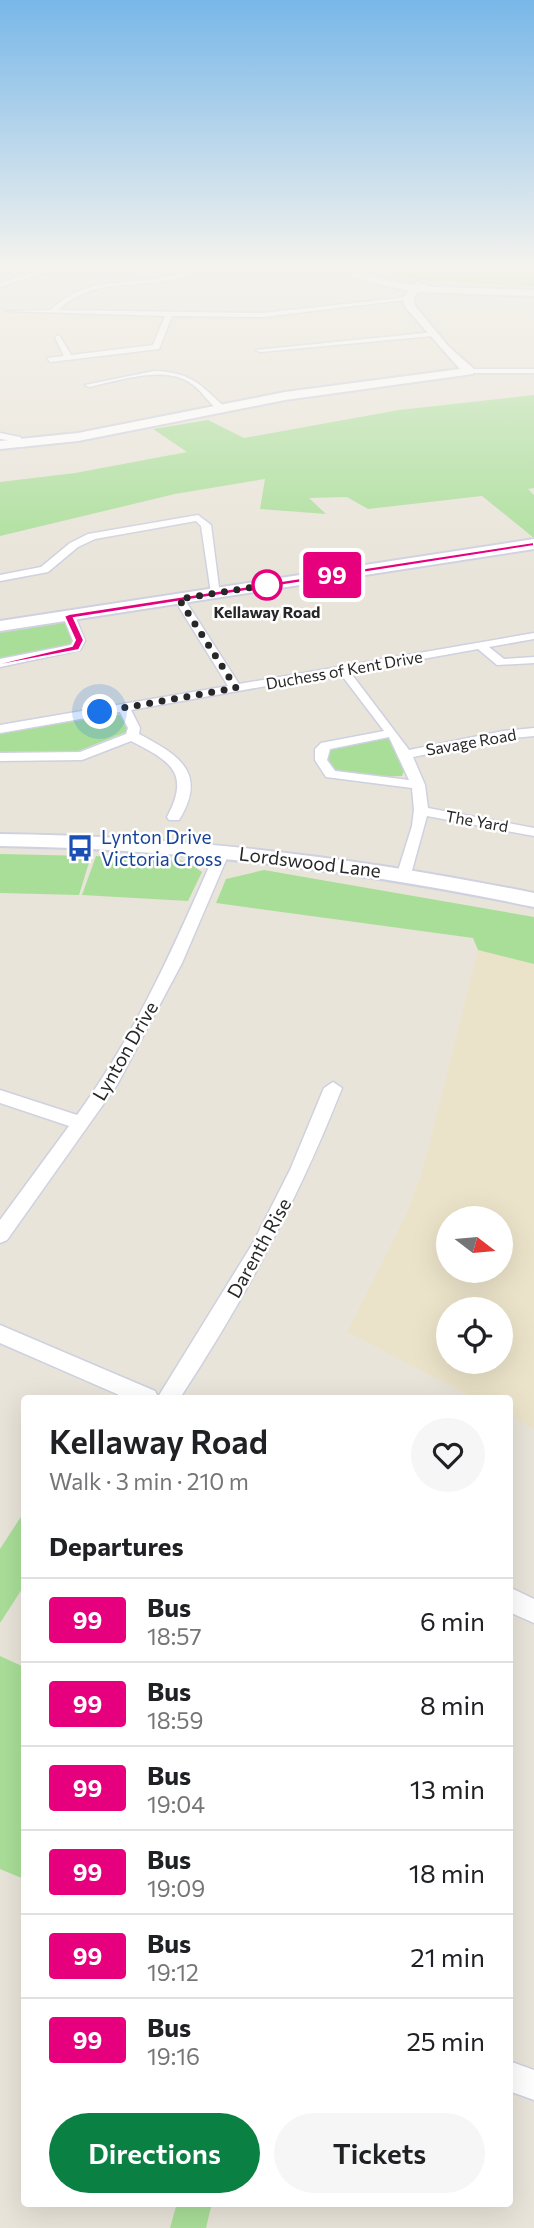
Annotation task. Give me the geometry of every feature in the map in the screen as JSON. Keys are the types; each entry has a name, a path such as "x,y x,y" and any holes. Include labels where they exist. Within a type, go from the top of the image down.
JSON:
{"street":[{"path":"179,376 186,369"},
{"path":"0,445 78,437 300,394 430,379 469,371 534,371"},
{"path":"89,385 134,377 179,376 194,382 223,409"},
{"path":"0,436 17,439 22,444"},
{"path":"0,578 44,570 74,545 92,536 198,517 206,525 216,593"},
{"path":"0,626 534,544"},
{"path":"179,599 236,688"},
{"path":"0,663 76,648 79,640 69,616"},
{"name":"Duchess of Kent Drive","path":"0,729 534,636"},
{"path":"480,645 501,663 534,660"},
{"path":"343,670 408,754 418,785 421,811 404,874"},
{"path":"124,708 134,728 132,736"},
{"name":"Savage Road","path":"408,754 503,735 534,732"},
{"path":"391,733 326,746 321,749 321,760 331,774 418,785"},
{"path":"0,757 82,756 132,736 155,748 182,769 188,779 184,802 174,817"},
{"name":"The Yard","path":"421,811 534,832"},
{"name":"Lordswood Lane","path":"0,840 93,842 300,858 404,874 534,900"},
{"name":"Lynton Drive","path":"0,1235 111,1081 174,963 223,851"},
{"name":"Darenth Rise","path":"170,1395 261,1249 310,1153 333,1088"},
{"path":"0,1096 81,1124"},
{"path":"0,1334 141,1395"},
{"path":"513,1601 534,1611"},
{"path":"513,2077 534,2085"}],"shaded area":[{"path":"478,950 534,964 534,1429 513,1418 513,1395 468,1395 347,1332 404,1219 422,1173"}],"green space":[{"path":"534,395 534,488 528,489 534,495 534,538 482,496 368,509 347,497 309,498 326,514 260,509 265,479 175,494 0,536 0,482 75,473 187,452 153,429 208,420 244,438 399,410"},
{"path":"69,616 79,645 0,663 0,626"},
{"path":"108,714 120,715 126,732 78,751 0,753 0,733"},
{"path":"390,739 405,768 402,776 379,777 333,771 327,762 330,749"},
{"path":"0,854 91,856 79,895 0,893"},
{"path":"96,856 186,861 202,872 188,901 82,895"},
{"path":"264,870 534,917 534,964 478,950 473,938 216,903 226,879"},
{"path":"21,1517 21,1591 0,1623 0,1549"},
{"path":"0,1656 21,1666 21,1878 0,1869"},
{"path":"176,2207 211,2207 206,2228 170,2228"}],"bus line":[{"name":"99","path":"0,663 76,648 79,640 69,616 534,544"}],"place":[{"name":"Kellaway Road","path":"267,585"},
{"name":"Lynton Drive Victoria Cross","path":"80,848"}],"route":[{"path":"100,712 236,688 179,599 267,585"}]}
